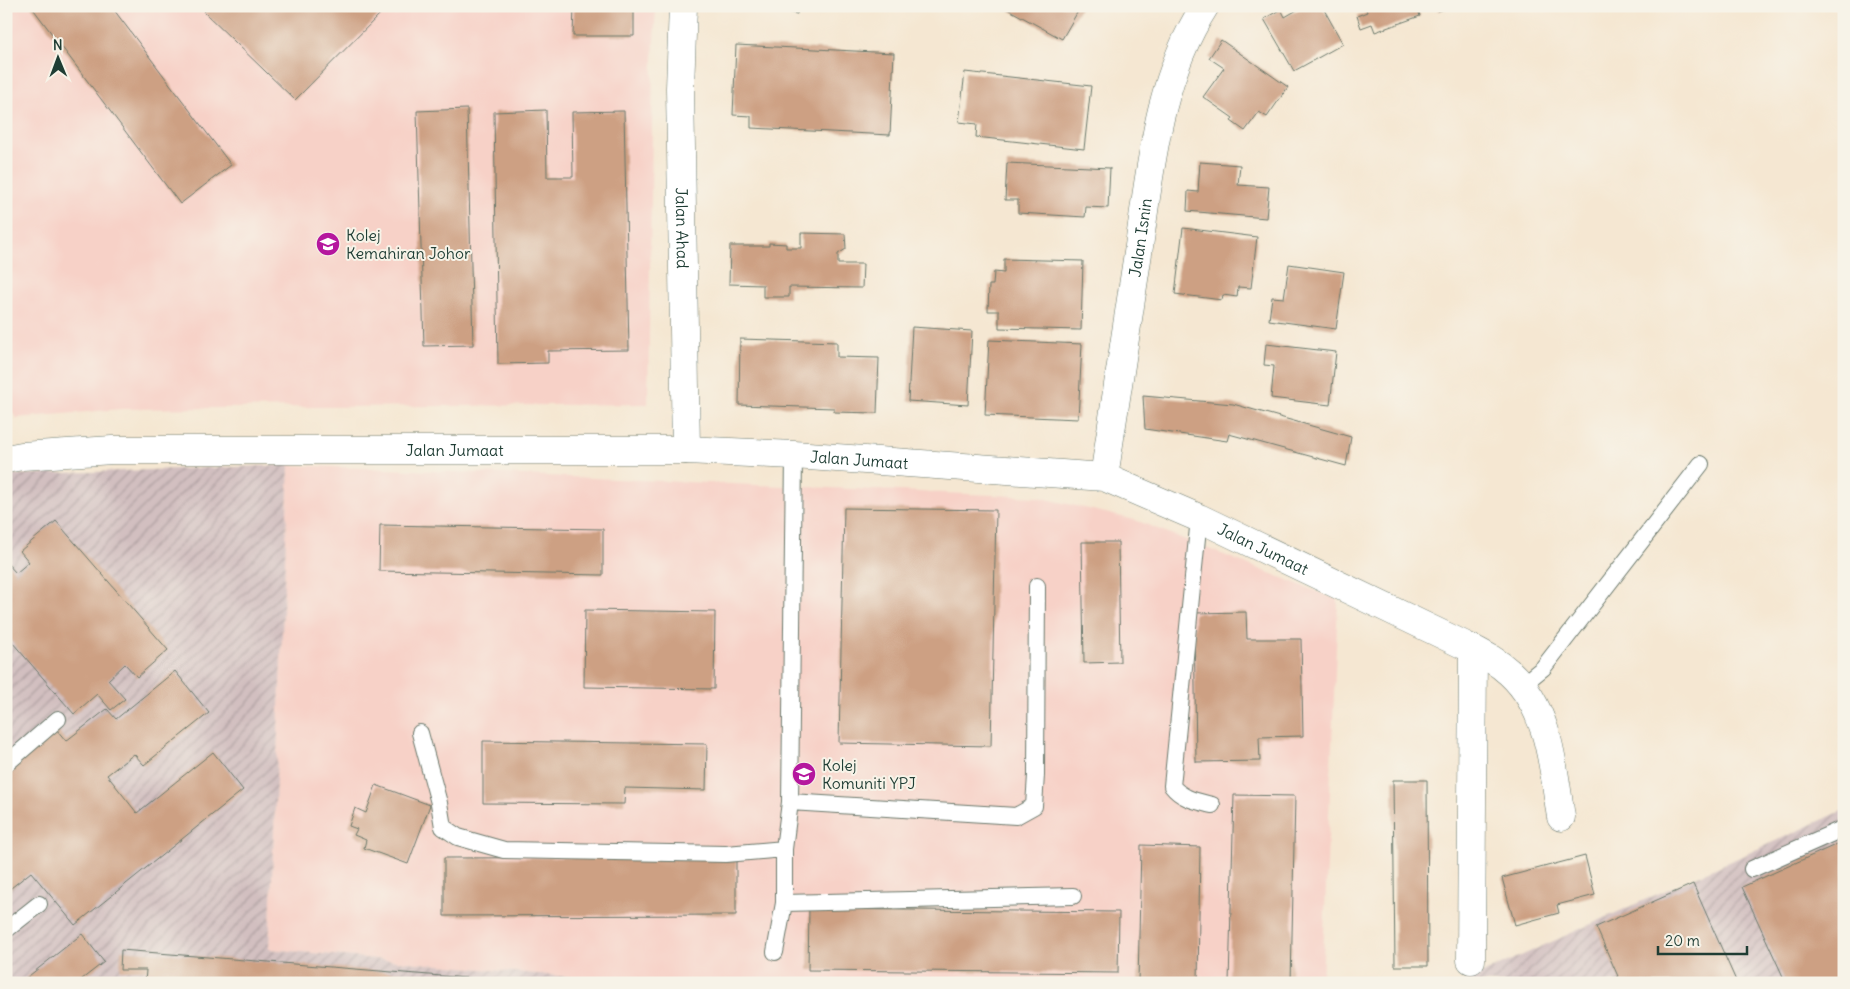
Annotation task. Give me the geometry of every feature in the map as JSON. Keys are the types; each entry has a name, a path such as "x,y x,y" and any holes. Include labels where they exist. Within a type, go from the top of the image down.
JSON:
{"street":[{"name":"Jalan Ahad","path":"683,6 680,88 686,450"},
{"name":"Jalan Isnin","path":"1104,477 1156,134 1170,77 1192,27 1206,6"},
{"name":"Jalan Jumaat","path":"6,459 22,456 112,450 686,450 794,455 1104,477 1199,518 1473,649 1509,671 1534,702 1549,742 1561,817"},
{"path":"1471,960 1473,649"}],"lane":[{"path":"775,952 784,903 784,849 790,802 794,455"},
{"path":"1522,685 1543,668 1700,464"},
{"path":"1199,518 1172,786 1178,794 1194,801 1212,805"},
{"path":"790,802 1016,816 1034,806 1036,775 1037,586"},
{"path":"6,764 58,719"},
{"path":"420,733 439,803 443,827 458,837 504,850 726,854 784,849"},
{"path":"1752,869 1844,828"},
{"path":"784,903 1073,896"},
{"path":"6,930 39,904"}],"shaded area":[{"name":"Kolej Kemahiran Johor","path":"6,6 656,6 653,59 648,404 121,409 16,418 6,402"},
{"name":"Kolej Komuniti YPJ","path":"289,465 1038,497 1135,520 1338,600 1322,983 632,983 269,949"},
{"path":"289,465 269,949 632,983 6,983 6,475"},
{"path":"1844,810 1844,983 1461,983"}],"building":[{"path":"31,6 111,6 231,165 180,204"},
{"path":"210,6 388,6 295,100 204,12"},
{"path":"574,6 634,6 634,36 573,36"},
{"path":"765,6 799,6 797,14"},
{"path":"1002,6 1081,6 1062,39"},
{"path":"1304,6 1322,6 1343,44 1294,71 1264,19 1281,9 1285,17"},
{"path":"1365,6 1417,6 1420,16 1375,32 1372,24 1361,28 1357,16 1367,12"},
{"path":"1437,6 1450,6 1450,7 1438,11"},
{"path":"1221,40 1288,87 1267,117 1259,112 1245,131 1231,121 1233,118 1203,97 1224,68 1209,58"},
{"path":"736,45 894,53 890,135 751,128 751,116 733,115"},
{"path":"965,72 1091,86 1084,149 976,137 977,124 959,122"},
{"path":"467,109 473,345 424,346 417,111"},
{"path":"546,110 547,177 573,177 572,112 624,111 629,350 548,351 548,363 498,364 494,112"},
{"path":"1200,162 1240,165 1238,185 1269,187 1266,218 1187,211 1188,191 1198,192"},
{"path":"1007,163 1110,168 1108,208 1086,207 1085,217 1018,213 1018,200 1005,200"},
{"path":"1183,228 1257,237 1251,288 1238,287 1237,297 1223,295 1222,300 1175,294"},
{"path":"801,233 845,234 846,249 838,254 838,264 863,264 862,288 789,287 789,297 763,297 763,285 729,284 730,246 769,246 769,243 786,244 786,248 801,248"},
{"path":"1004,259 1083,261 1081,330 999,328 999,311 988,311 989,285 993,285 994,272 1004,273"},
{"path":"1289,264 1344,272 1336,329 1269,320 1272,297 1284,298"},
{"path":"912,327 972,331 968,405 908,401"},
{"path":"740,339 837,342 837,357 879,358 877,413 834,412 834,408 739,405"},
{"path":"989,340 1082,344 1078,419 985,415"},
{"path":"1266,344 1336,352 1330,405 1271,398 1274,366 1264,365"},
{"path":"1143,396 1233,404 1351,437 1346,466 1229,434 1227,441 1145,429"},
{"path":"844,508 996,510 991,746 839,743"},
{"path":"56,521 168,650 137,677 125,664 108,680 125,699 111,710 97,694 74,714 6,635 6,562 16,573 29,562 20,551"},
{"path":"380,525 603,529 603,575 379,571"},
{"path":"1082,542 1118,542 1120,662 1084,663"},
{"path":"585,610 715,612 714,689 584,687"},
{"path":"1246,612 1247,639 1301,639 1303,736 1259,737 1260,761 1196,762 1194,613"},
{"path":"175,671 209,713 144,765 134,754 107,775 137,813 213,752 243,790 75,925 31,872 6,892 6,771 57,730 66,741 107,709 116,719"},
{"path":"483,741 707,744 706,790 625,788 624,804 483,803"},
{"path":"1393,780 1427,780 1428,966 1395,966"},
{"path":"376,785 430,805 408,864 364,848 366,840 354,835 357,829 349,826 355,808 366,813"},
{"path":"1234,795 1295,796 1291,983 1229,983"},
{"path":"1844,841 1844,983 1786,983 1742,887"},
{"path":"1141,845 1200,847 1198,983 1138,983"},
{"path":"1585,856 1595,895 1557,905 1559,913 1515,925 1502,878"},
{"path":"736,857 736,915 444,916 444,858"},
{"path":"1693,884 1737,983 1621,983 1596,927"},
{"path":"809,909 1119,912 1118,973 808,970"},
{"path":"82,934 104,962 77,983 20,983"},
{"path":"121,950 503,981 503,983 145,983 146,970 120,970"}],"place":[{"name":"Kolej Kemahiran Johor","path":"328,244"},
{"name":"Kolej Komuniti YPJ","path":"804,774"}]}
